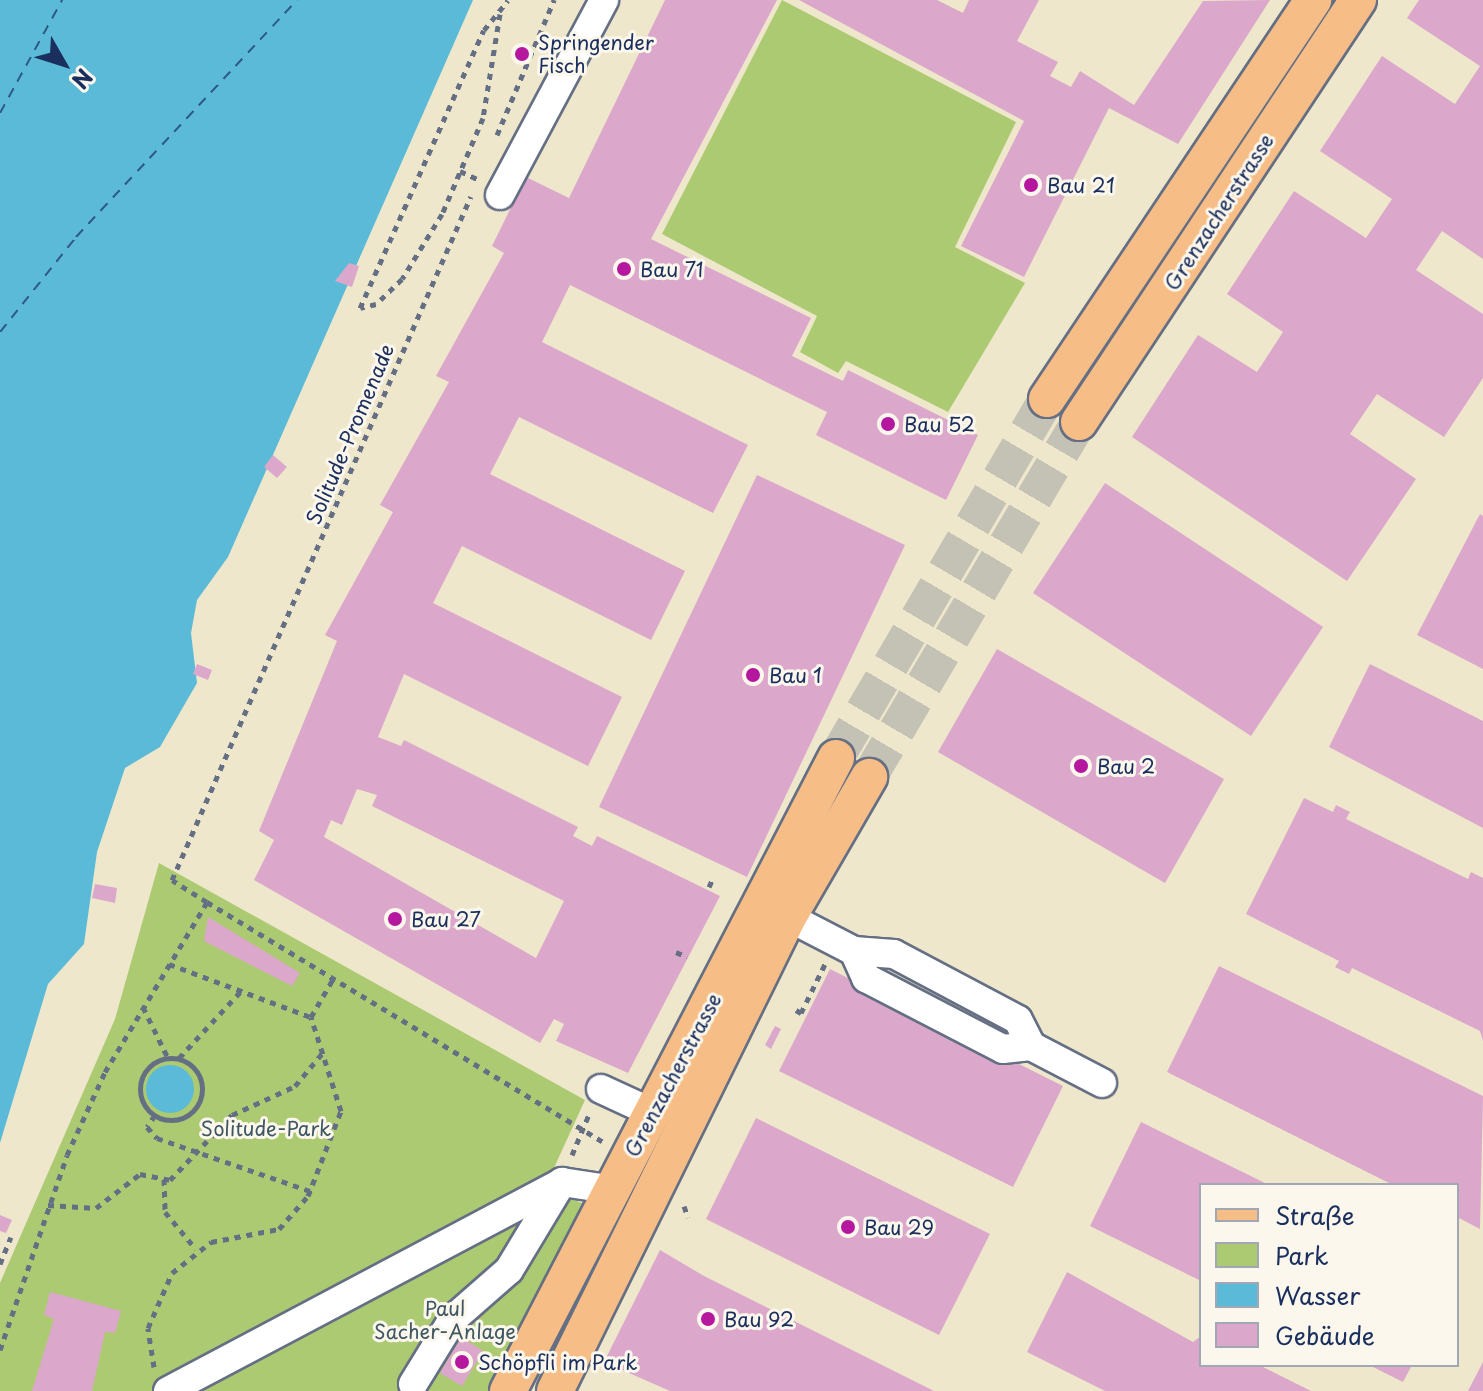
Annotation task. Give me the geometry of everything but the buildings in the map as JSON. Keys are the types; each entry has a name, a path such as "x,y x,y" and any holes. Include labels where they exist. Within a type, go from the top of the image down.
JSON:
{"main road":[{"name":"Grenzacherstrasse","path":"1047,399 1313,0"},
{"name":"Grenzacherstrasse","path":"1079,422 1358,0"},
{"name":"Grenzacherstrasse","path":"508,1391 836,758"},
{"name":"Grenzacherstrasse","path":"555,1391 788,917 869,777"}],"lane":[{"path":"489,187 604,0"},
{"path":"788,917 854,951 866,978 1003,1049 1031,1046 1102,1083"},
{"path":"601,1089 653,1113"},
{"path":"162,1383 562,1182 622,1174"},
{"path":"413,1384 453,1319 509,1270 562,1182"}],"path":[{"path":"500,14 483,118 460,171 402,279 376,304 360,308 484,30 500,14 508,0"},
{"path":"490,151 554,0"},
{"name":"Solitude-Promenade","path":"207,902 172,880 489,187 484,165"},
{"path":"460,171 489,187"},
{"path":"709,887 713,878"},
{"path":"0,1350 48,1205 143,1007 207,902 583,1129 622,1174"},
{"path":"676,952 687,957"},
{"path":"162,1383 152,1316 172,1273 196,1249 279,1229 310,1191 341,1111 325,1050 311,1017 169,964"},
{"path":"796,1010 801,1013 821,973"},
{"path":"311,1017 333,979"},
{"path":"179,1058 241,991"},
{"path":"143,1007 168,1058"},
{"path":"48,1205 96,1208 140,1174 164,1179 202,1152 232,1115 295,1086 325,1050"},
{"path":"168,1058 179,1058 196,1069 201,1099 179,1119 155,1115 140,1084 150,1066 168,1058"},
{"path":"562,1182 601,1089"},
{"path":"155,1115 147,1127 157,1138 310,1191"},
{"path":"661,1175 692,1191 682,1210 688,1217"},
{"path":"164,1179 165,1212 196,1249"},
{"path":"0,1264 11,1237"}],"green space":[{"path":"782,0 1016,122 955,247 1025,283 948,412 846,361 838,373 800,352 817,316 662,234"},
{"name":"Solitude-Park","path":"159,863 585,1100 553,1170 567,1197 589,1206 488,1391 0,1391 0,1283 115,1019"}],"water":[{"path":"0,0 473,0 228,557 197,600 191,633 197,683 160,747 125,768 97,852 84,944 48,984 0,1143"},
{"path":"170,1065 187,1072 194,1089 187,1106 170,1113 153,1106 146,1089 153,1072"}],"ferry route":[{"path":"0,113 62,0"},
{"path":"0,332 76,237 297,0"}],"tunnel":[{"path":"836,758 1047,399"},
{"path":"869,777 1079,422"}],"place":[{"name":"Springender Fisch","path":"522,54"},
{"name":"Bau 21","path":"1031,185"},
{"name":"Bau 71","path":"624,269"},
{"name":"Bau 52","path":"888,424"},
{"name":"Bau 1","path":"753,675"},
{"name":"Bau 2","path":"1081,766"},
{"name":"Bau 27","path":"395,919"},
{"name":"Bau 29","path":"848,1227"},
{"name":"Bau 92","path":"708,1319"},
{"name":"Schöpfli im Park","path":"462,1362"}],"park label":[{"name":"Paul Sacher-Anlage","path":"445,1320"}]}
